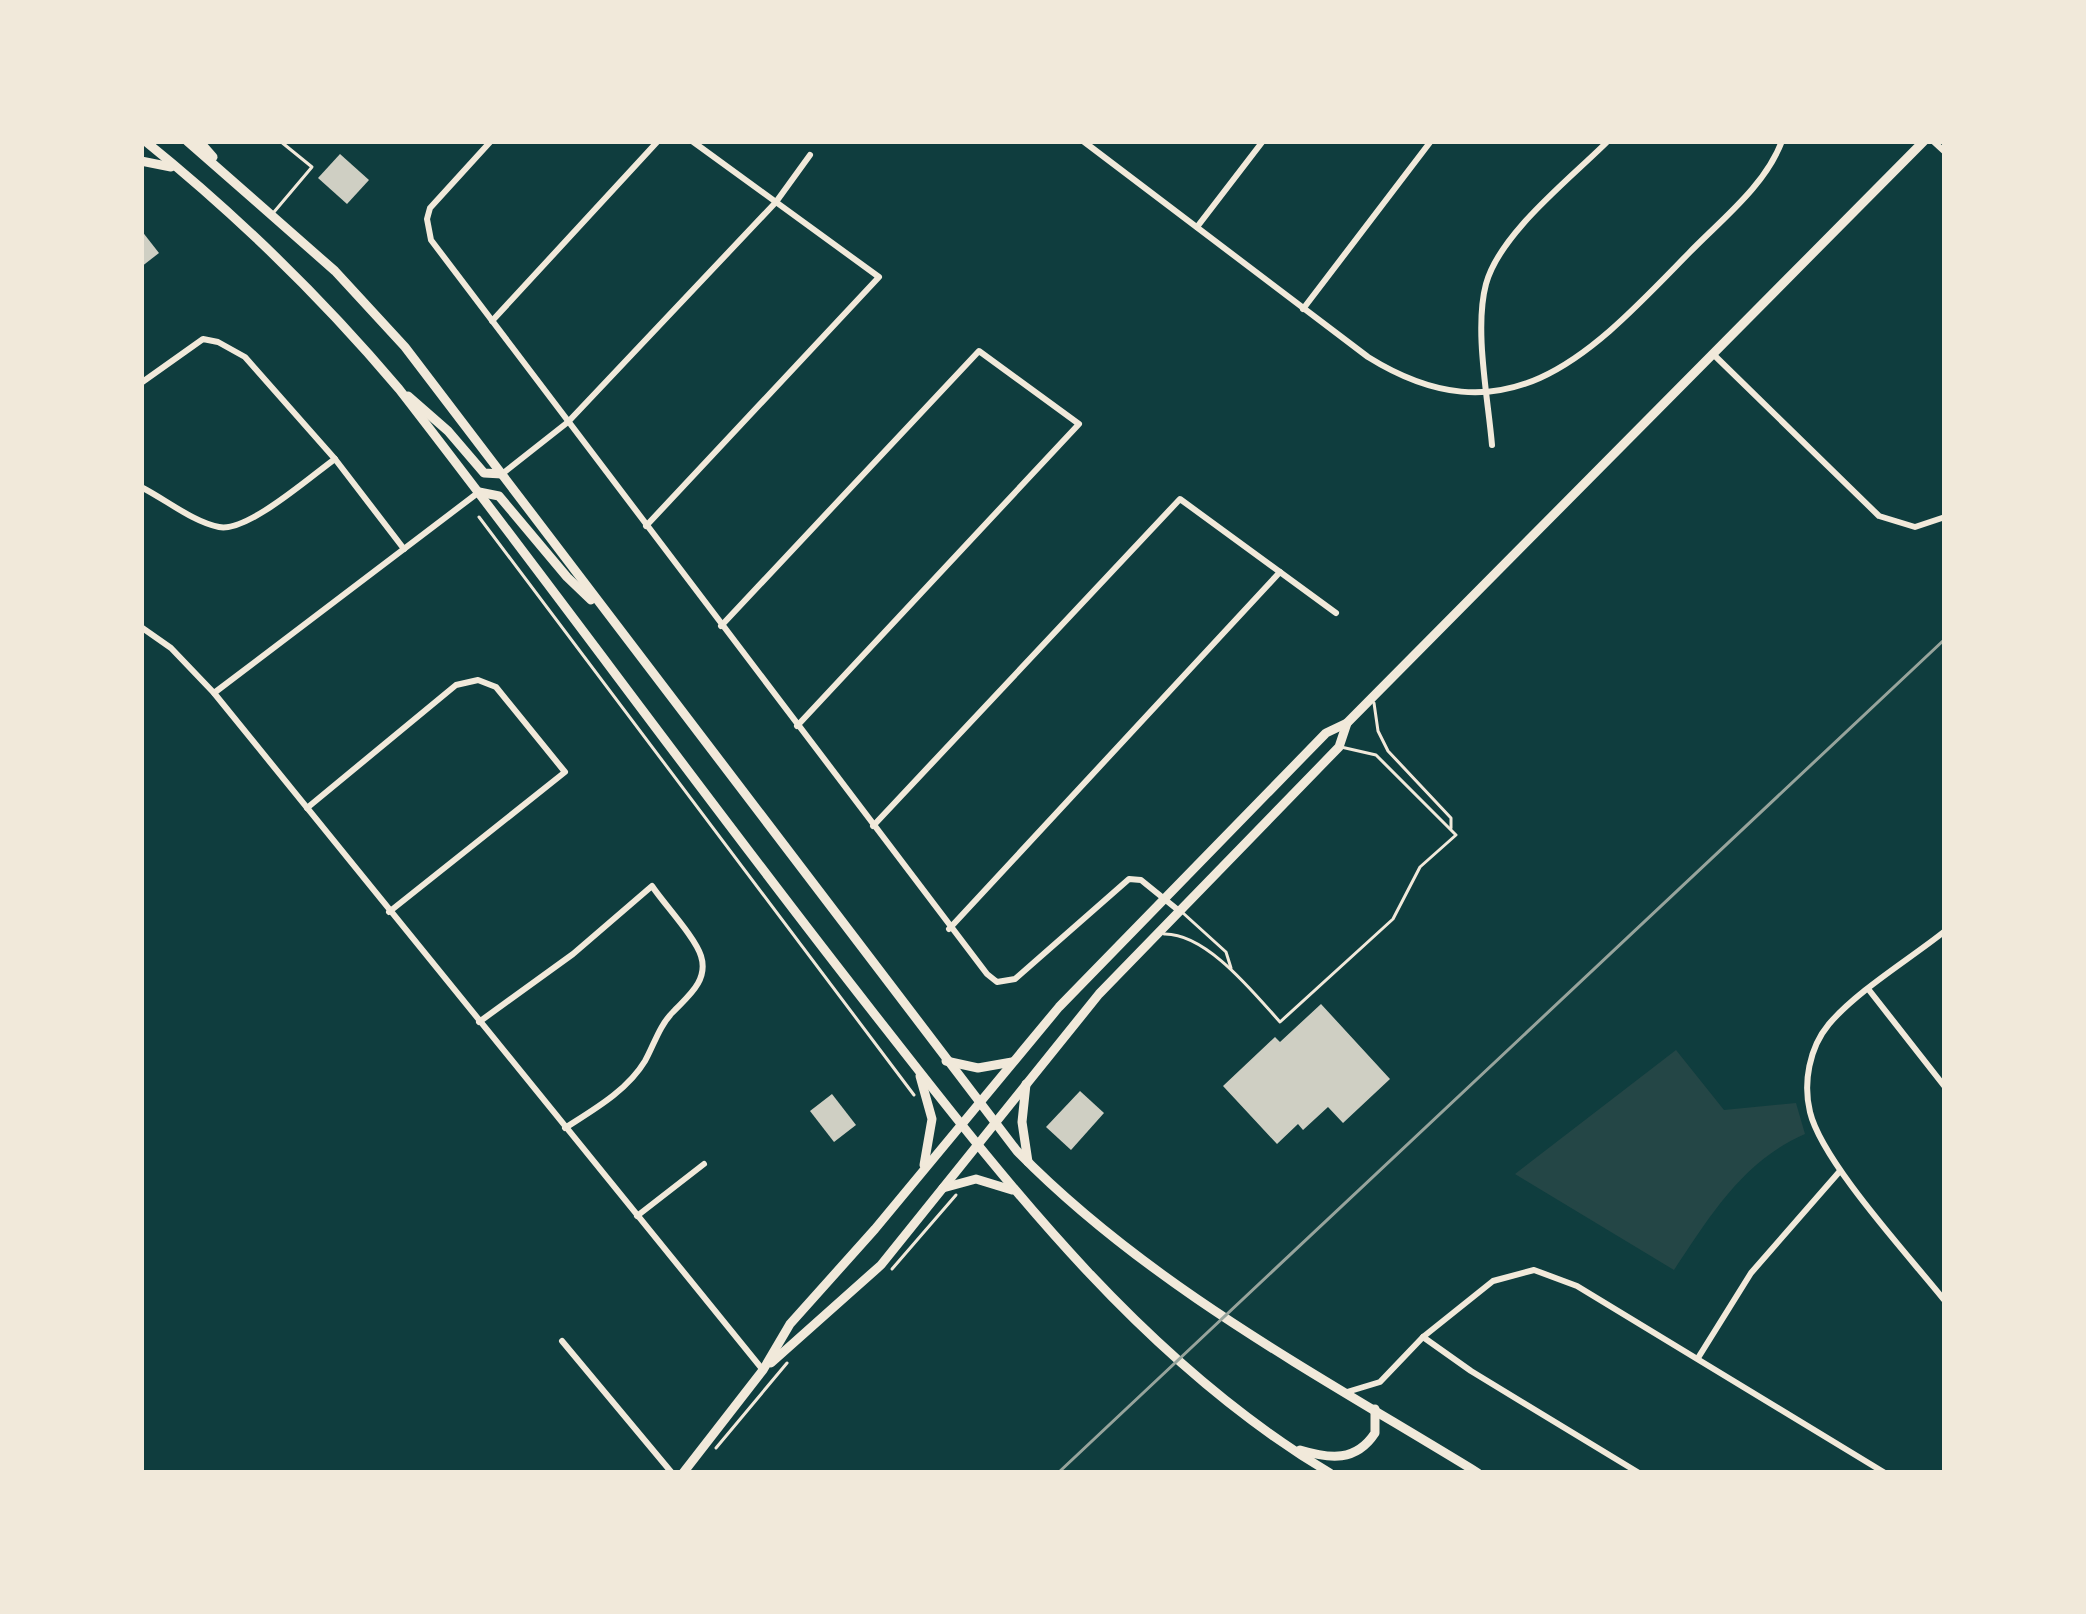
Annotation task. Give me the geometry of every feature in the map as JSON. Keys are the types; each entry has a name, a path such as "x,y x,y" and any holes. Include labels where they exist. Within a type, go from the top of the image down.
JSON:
{"main road":[{"path":"145,141 249,229 399,389 800,920 1016,1192 1178,1361 1239,1413 1330,1473"},
{"path":"187,141 335,271 405,347 946,1061 1028,1162 1137,1255 1347,1392 1376,1400 1478,1473"},
{"path":"199,141 228,175"},
{"path":"683,1473 763,1370 790,1324 1012,1063 1163,897 1326,734 1347,723 1924,141"},
{"path":"141,161 178,169"},
{"path":"399,389 424,407 484,473 502,475"},
{"path":"479,492 499,496 568,578 605,611"},
{"path":"763,1370 881,1265 1099,994 1339,747 1347,723"},
{"path":"946,1061 978,1068 1012,1063"},
{"path":"919,1071 932,1119 922,1169"},
{"path":"1027,1083 1022,1122 1028,1162"},
{"path":"943,1188 976,1179 1016,1192"},
{"path":"1284,1445 1322,1457 1357,1452 1375,1433 1376,1400"}],"street":[{"path":"491,141 437,199 428,219 431,240 987,974 1006,983 1025,972 1121,883 1142,880 1178,910"},
{"path":"492,321 658,141"},
{"path":"646,526 878,277 692,141"},
{"path":"1197,227 1263,141"},
{"path":"1303,309 1431,141"},
{"path":"1492,445 1483,301 1496,261 1517,233 1608,141"},
{"path":"1089,143 1303,309 1400,375 1445,389 1487,391 1547,376 1598,344 1759,181 1782,141"},
{"path":"1933,141 1945,152"},
{"path":"502,475 568,422 776,202 810,155"},
{"path":"141,382 203,339 245,357 335,459 404,549"},
{"path":"722,626 980,351 1079,424 797,726"},
{"path":"1713,354 1879,516 1916,526 1945,518"},
{"path":"141,487 219,527 232,527 250,520 335,459"},
{"path":"214,693 479,492"},
{"path":"873,826 1180,499 1336,613"},
{"path":"950,928 1280,572"},
{"path":"141,627 171,648 214,693 763,1370"},
{"path":"308,808 456,685 469,680 496,687 565,772 389,912"},
{"path":"479,1022 573,954 652,886 701,957 700,979 688,1001 660,1029 637,1073 602,1105 565,1128"},
{"path":"1945,931 1830,1023 1809,1064 1810,1112 1817,1132 1841,1170 1945,1301"},
{"path":"1869,990 1945,1087"},
{"path":"638,1216 704,1164"},
{"path":"1698,1358 1751,1273 1841,1170"},
{"path":"1347,1392 1380,1382 1423,1337 1493,1281 1534,1270 1577,1286 1885,1473"},
{"path":"1423,1337 1639,1473"},
{"path":"562,1341 672,1473"},
{"path":"1376,1400 1380,1382"}],"lane":[{"path":"273,214 311,167 280,141"},
{"path":"1373,697 1382,741 1451,818 1450,830"},
{"path":"1155,934 1190,937 1232,970 1280,1022 1393,919 1420,867 1456,836 1376,755 1339,747"},
{"path":"1178,910 1226,952 1232,970"}],"path":[{"path":"478,517 920,1106"},
{"path":"881,1277 905,1258 957,1194"},
{"path":"707,1460 790,1359"}],"shaded area":[{"path":"1676,1050 1724,1110 1796,1103 1805,1134 1746,1175 1674,1270 1515,1174"}],"building":[{"path":"340,154 369,180 347,204 318,178"},
{"path":"141,230 159,253 141,267"},
{"path":"1321,1004 1390,1079 1343,1123 1328,1107 1303,1130 1298,1124 1277,1144 1223,1086 1275,1037 1280,1042"},
{"path":"1080,1091 1104,1113 1071,1150 1046,1127"},
{"path":"832,1094 856,1125 834,1142 810,1111"}],"railway":[{"path":"1058,1473 1945,639"}]}
